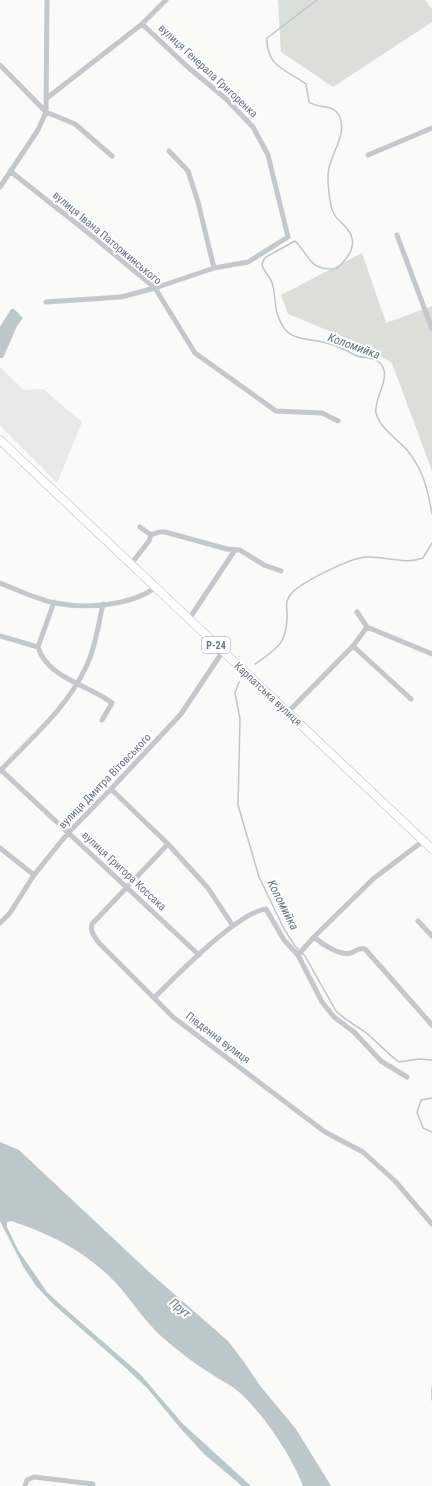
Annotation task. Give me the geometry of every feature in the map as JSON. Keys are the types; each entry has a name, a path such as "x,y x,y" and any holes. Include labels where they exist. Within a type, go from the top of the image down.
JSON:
{"main road":[{"name":"Карпатська вулиця","path":"0,440 432,849"}],"street":[{"path":"0,187 42,123 46,112 47,0"},
{"path":"47,98 142,24 166,0"},
{"name":"вулиця Генерала Григоренка","path":"142,24 190,69 224,98 253,127 268,155 288,237 248,262 214,268"},
{"path":"0,65 46,112 75,124 112,156"},
{"path":"368,154 432,128"},
{"path":"46,302 121,297 155,288 214,268 198,202 188,172 169,151"},
{"name":"вулиця Івана Паторжинського","path":"10,171 155,288 195,353 201,358 276,411 322,413 338,421"},
{"path":"397,235 432,329"},
{"path":"140,527 151,535"},
{"path":"151,535 159,532 165,532 203,543 244,551 264,565 281,571"},
{"path":"131,564 149,541 151,535"},
{"path":"189,619 235,550"},
{"path":"0,583 54,602 80,605 133,600 155,588"},
{"path":"54,602 38,647 41,656 50,666 77,684 106,698 112,703 102,720"},
{"path":"0,770 60,708 77,684 91,656 103,604"},
{"path":"357,612 368,627 432,654"},
{"path":"288,712 353,646 368,627"},
{"path":"0,636 38,647"},
{"path":"353,646 411,699"},
{"name":"вулиця Дмитра Вітовського","path":"0,923 10,913 34,875 68,833 181,714 223,651"},
{"name":"вулиця Григора Коссака","path":"0,770 199,955"},
{"path":"111,789 168,844 211,892 233,926"},
{"path":"300,953 314,937 373,879 423,840"},
{"name":"Південна вулиця","path":"168,844 126,886 92,924 91,928 99,944 173,1018 215,1047 231,1061 325,1132 363,1152 395,1181 432,1224"},
{"path":"0,848 34,875"},
{"path":"154,998 199,955 233,926 258,911 266,909 284,940 300,953 322,1002 334,1017 354,1032 381,1061 407,1077"},
{"path":"418,921 432,936"},
{"path":"314,937 326,946 342,953 351,953 361,948 365,949 432,1025"},
{"path":"25,1486 27,1480 34,1477 93,1484"}],"shaded area":[{"path":"278,0 425,0 432,9 432,22 333,87 281,52"},
{"path":"362,253 386,323 432,306 432,471 392,363 363,345 288,314 281,295"},
{"path":"0,367 24,390 43,389 82,422 57,483 0,426"}],"water":[{"path":"11,309 14,309 23,318 17,326 3,358 0,358 0,327"},
{"name":"Прут","path":"0,1142 19,1150 149,1272 228,1341 261,1387 296,1429 331,1486 303,1486 291,1461 274,1433 244,1396 193,1362 162,1337 149,1324 115,1282 92,1261 54,1238 26,1226 11,1221 7,1222 7,1227 18,1250 47,1292 140,1374 183,1424 251,1486 242,1486 204,1454 148,1389 53,1304 36,1286 24,1268 0,1221"}],"waterway":[{"name":"Коломийка","path":"317,0 267,38 268,48 274,62 279,67 306,84 309,102 333,109 339,115 342,128 341,135 329,168 328,187 330,203 335,216 351,235 351,251 336,269 327,269 315,265 295,241 266,257 262,265 272,283 276,308 281,324 289,333 299,338 333,345 358,356 376,359 383,367 384,379 377,400 376,413 381,424 413,457 427,488 432,514"},
{"name":"Коломийка","path":"255,664 278,646 286,628 288,598 303,584 337,566 359,558 373,557 408,561 423,558 432,543"},
{"name":"Коломийка","path":"239,682 235,693 240,719 238,805 259,877 284,929 295,946 305,956 336,1011 340,1015 370,1036 399,1062 419,1059 432,1060"},
{"name":"Коломийка","path":"432,1098 421,1100 417,1112 423,1128 432,1132"},
{"name":"Коломийка","path":"432,1388 432,1400"}]}
